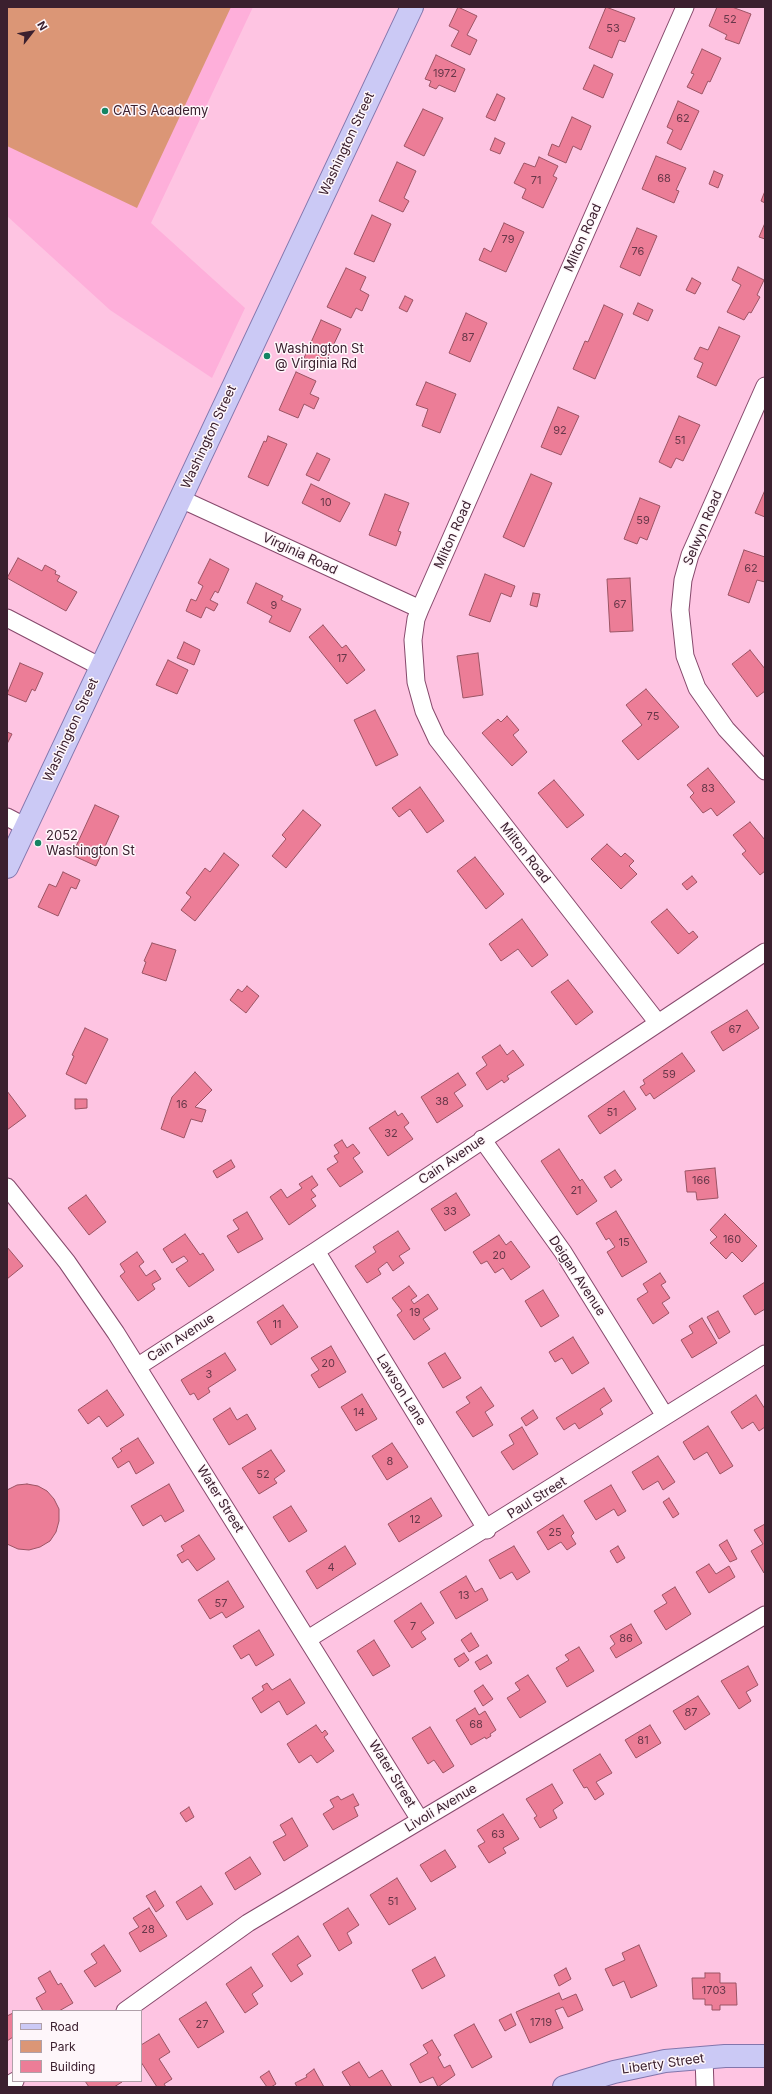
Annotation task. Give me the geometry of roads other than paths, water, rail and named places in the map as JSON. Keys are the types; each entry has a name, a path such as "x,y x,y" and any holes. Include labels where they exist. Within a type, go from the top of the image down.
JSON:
{"main road":[{"name":"Washington Street","path":"7,867 412,7"},
{"name":"Liberty Street","path":"564,2087 631,2068 704,2058 765,2056"}],"street":[{"name":"Milton Road","path":"658,1024 437,739 424,711 414,669 414,629 420,609 685,7"},
{"name":"Selwyn Road","path":"765,386 690,555 683,580 680,610 685,656 697,688 726,729 765,771"},
{"name":"Virginia Road","path":"181,498 420,609"},
{"path":"7,618 101,667"},
{"path":"7,817 26,827"},
{"name":"Cain Avenue","path":"137,1367 316,1251 482,1139 765,952"},
{"name":"Deigan Avenue","path":"482,1139 563,1252 665,1416"},
{"name":"Water Street","path":"7,1187 67,1262 137,1367 420,1820"},
{"name":"Lawson Lane","path":"316,1251 486,1530"},
{"name":"Paul Street","path":"308,1639 486,1530 765,1354"},
{"name":"Livoli Avenue","path":"126,2010 248,1923 765,1615"},
{"path":"704,2058 705,2087"}],"place":[{"name":"CATS Academy","path":"105,111"},
{"name":"Washington St @ Virginia Rd","path":"267,356"},
{"name":"2052 Washington St","path":"38,843"}]}
